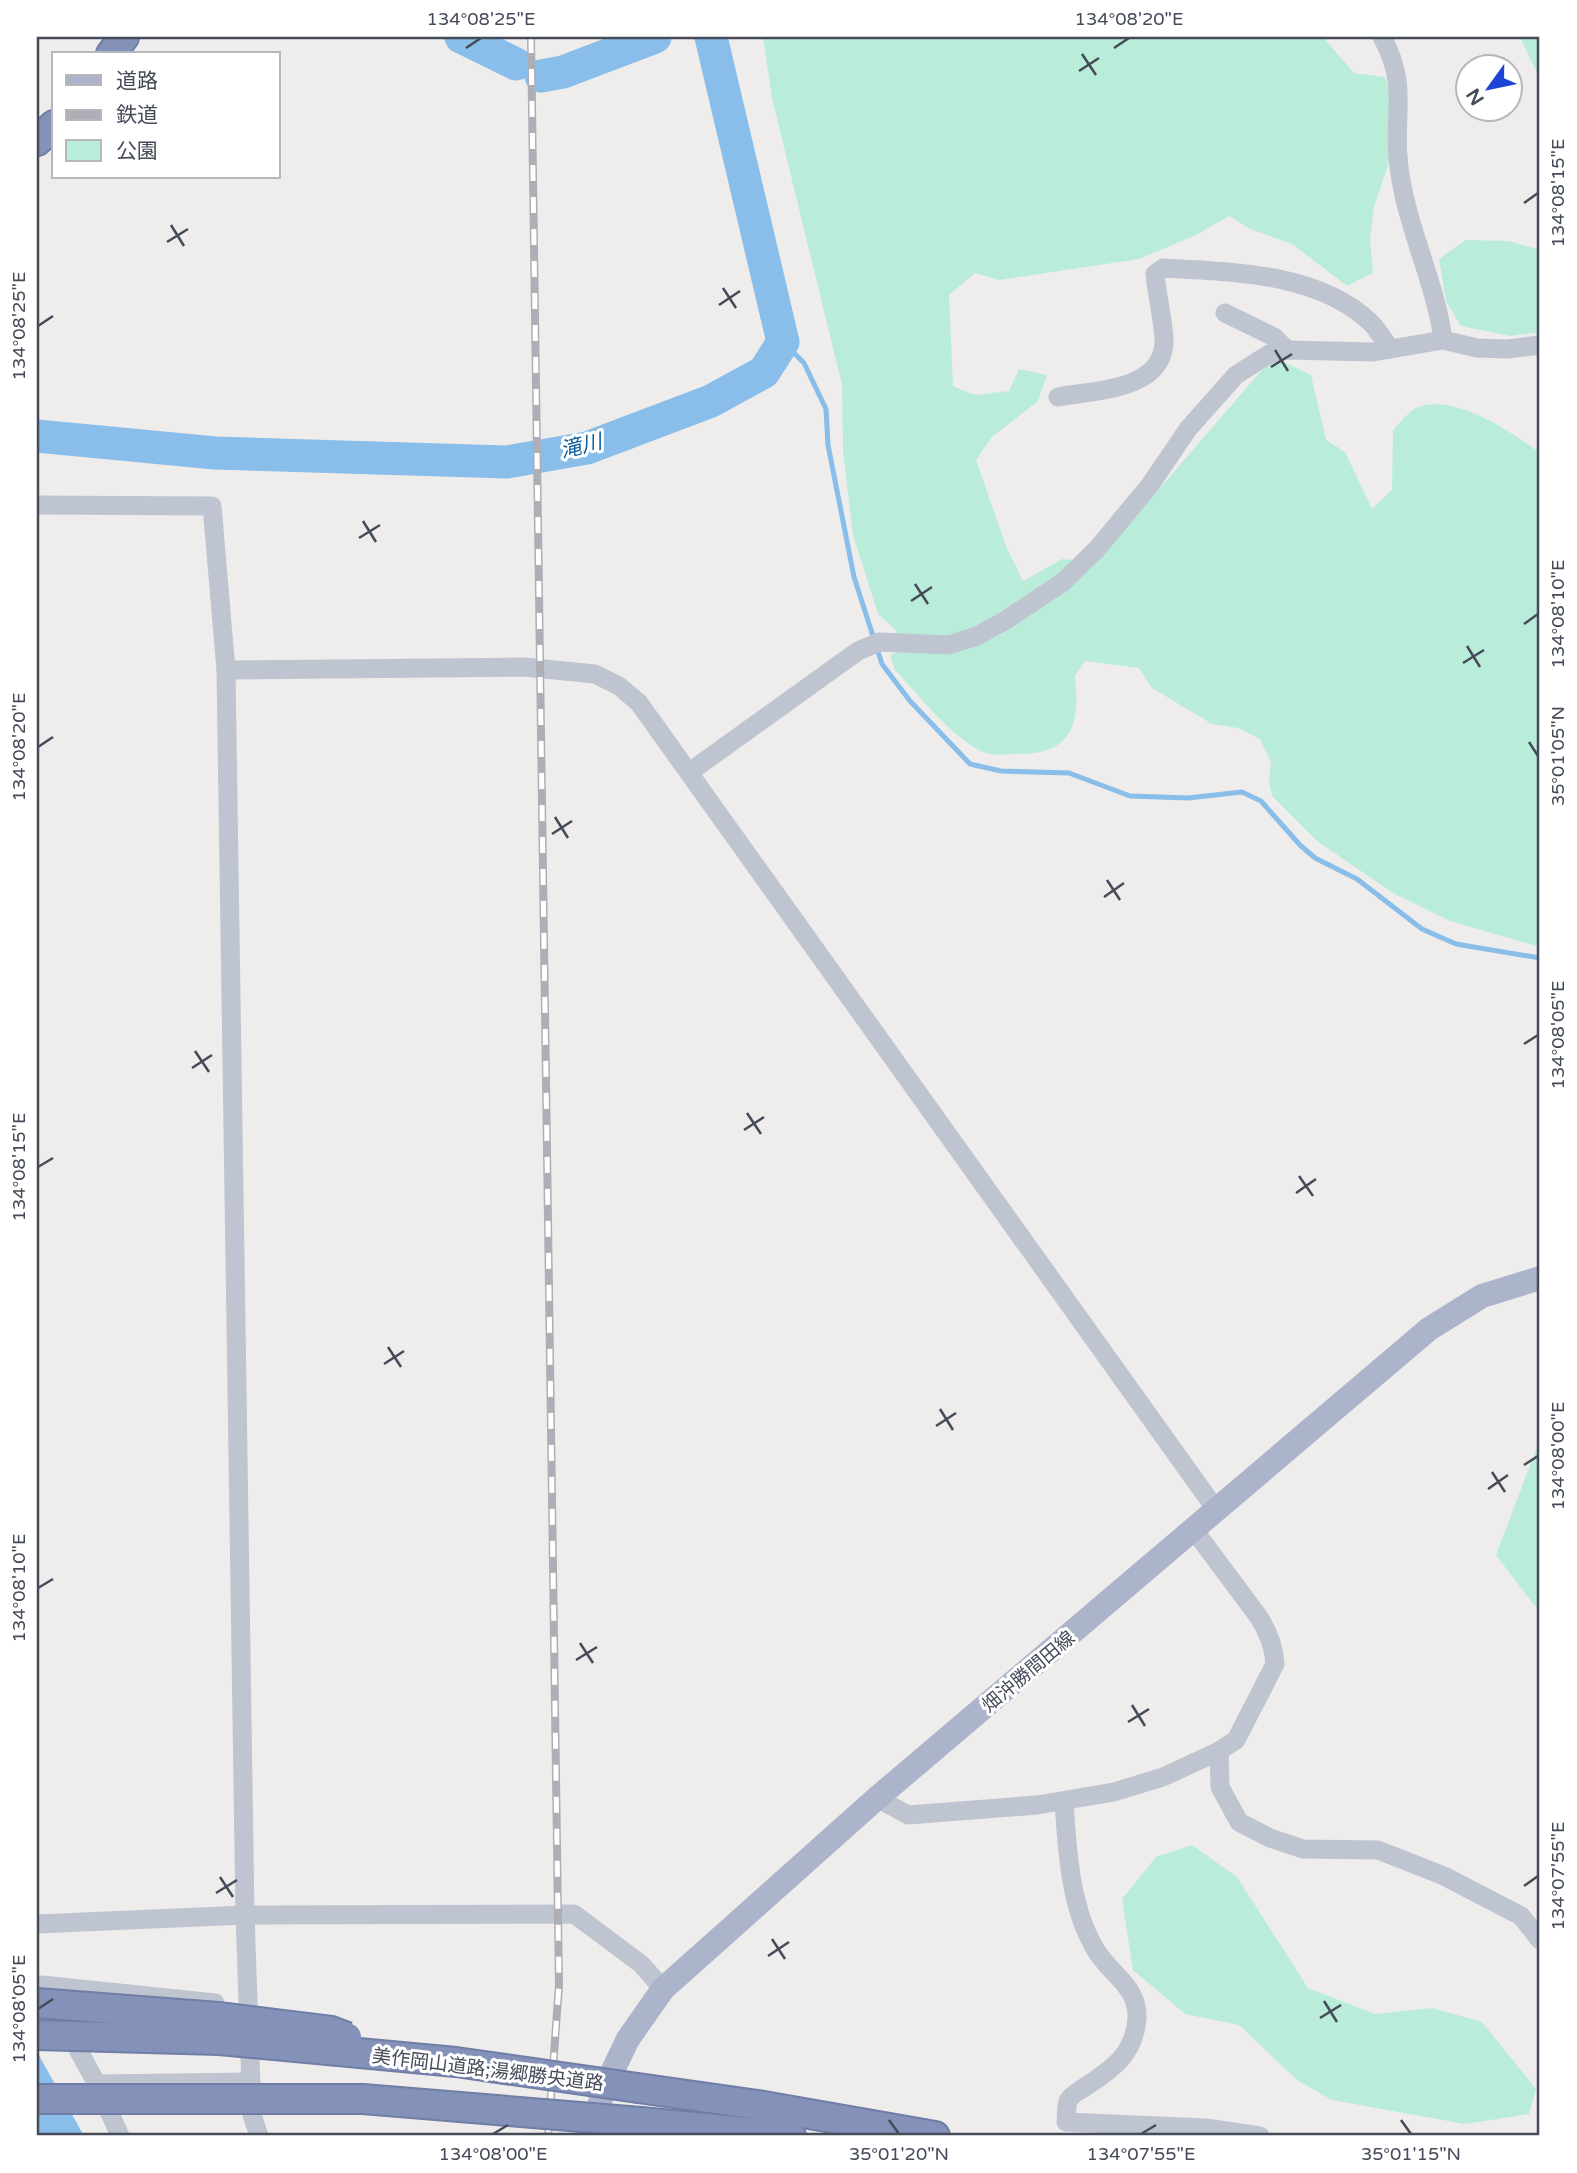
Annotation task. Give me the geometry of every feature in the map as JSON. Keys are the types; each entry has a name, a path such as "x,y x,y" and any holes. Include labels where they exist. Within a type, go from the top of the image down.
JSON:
{"highway":[{"path":"113,52 124,37"},
{"path":"37,141 52,127"},
{"path":"39,1990 331,2031 395,2056"},
{"name":"美作岡山道路;湯郷勝央道路","path":"37,2035 219,2040 456,2062 758,2105 935,2136"},
{"path":"37,2099 363,2099 791,2136"}],"main road":[{"name":"畑沖勝間田線","path":"591,2136 603,2091 628,2039 663,1989 877,1798 1429,1329 1482,1296 1540,1278"}],"street":[{"path":"1382,37 1396,72 1401,107 1398,155 1402,193 1443,340"},
{"path":"1058,397 1128,385 1148,374 1161,356 1164,342 1155,274 1163,268 1290,280 1343,303 1371,323 1390,349"},
{"path":"1225,313 1274,337 1287,350"},
{"path":"691,771 858,651 879,642 949,645 977,636 1063,582 1106,538 1150,485 1188,429 1236,375 1269,354 1287,350 1316,353 1390,349 1443,340 1477,348 1507,349 1540,345"},
{"path":"37,505 212,506 226,670 245,1915 252,2115 259,2136"},
{"path":"226,670 525,667 594,674 619,686 639,703 691,771 1217,1511"},
{"path":"877,1798 908,1815 1064,1801 1114,1792 1163,1777 1219,1751 1236,1740 1244,1730 1275,1664 1275,1652 1268,1630 1194,1530"},
{"path":"1219,1751 1220,1787 1239,1822 1270,1838 1303,1849 1353,1848 1389,1855 1444,1876 1521,1916 1540,1940"},
{"path":"1064,1801 1067,1842 1082,1920 1096,1950 1129,1987 1136,2002 1137,2020 1128,2053 1118,2065 1074,2094 1068,2102 1066,2122 1206,2128 1260,2136"},
{"path":"37,1924 245,1915 574,1914 642,1964 663,1989"},
{"path":"39,1990 248,2007"},
{"path":"39,1990 97,2084 120,2136"},
{"path":"97,2084 251,2082"}],"green space":[{"path":"763,37 1323,37 1354,73 1385,77 1396,110 1389,162 1374,207 1370,239 1373,273 1347,286 1292,244 1250,229 1229,216 1196,235 1139,259 999,280 975,273 949,295 953,386 975,395 1009,391 1019,369 1047,375 1038,401 992,437 976,460 1006,546 1023,581 1062,559 1096,562 1273,357 1311,375 1326,440 1345,452 1372,509 1392,490 1393,430 1416,408 1431,404 1464,409 1498,425 1540,453 1540,947 1450,921 1393,893 1317,841 1272,796 1269,781 1271,762 1260,739 1238,728 1212,724 1152,688 1139,668 1085,661 1075,676 1074,722 1062,742 1051,749 1036,753 1001,755 986,753 962,739 895,670 890,656 900,649 897,631 878,614 853,535 843,451 842,385 772,98"},
{"path":"1520,37 1540,37 1540,79"},
{"path":"1466,240 1509,241 1540,250 1540,332 1510,336 1461,326 1446,301 1439,259"},
{"path":"1540,1439 1540,1608 1534,1605 1496,1555"},
{"path":"1192,1845 1237,1877 1308,1988 1375,2014 1432,2008 1482,2022 1536,2089 1529,2114 1465,2124 1332,2100 1297,2080 1239,2025 1185,2014 1133,1970 1122,1899 1156,1857"}],"water":[{"path":"37,2052 84,2136 37,2136"}],"waterway":[{"path":"461,37 516,64"},
{"path":"541,76 563,72 655,37"},
{"name":"滝川","path":"37,436 215,453 507,462 587,448 711,401 764,372 783,342 711,37"},
{"path":"783,342 804,363 826,409 828,445 854,577 882,664 910,701 970,764 1001,771 1069,773 1130,796 1188,798 1242,792 1261,801 1315,858 1357,879 1422,929 1456,944 1540,958"}],"railway":[{"path":"531,37 559,1985 548,2136"}]}
